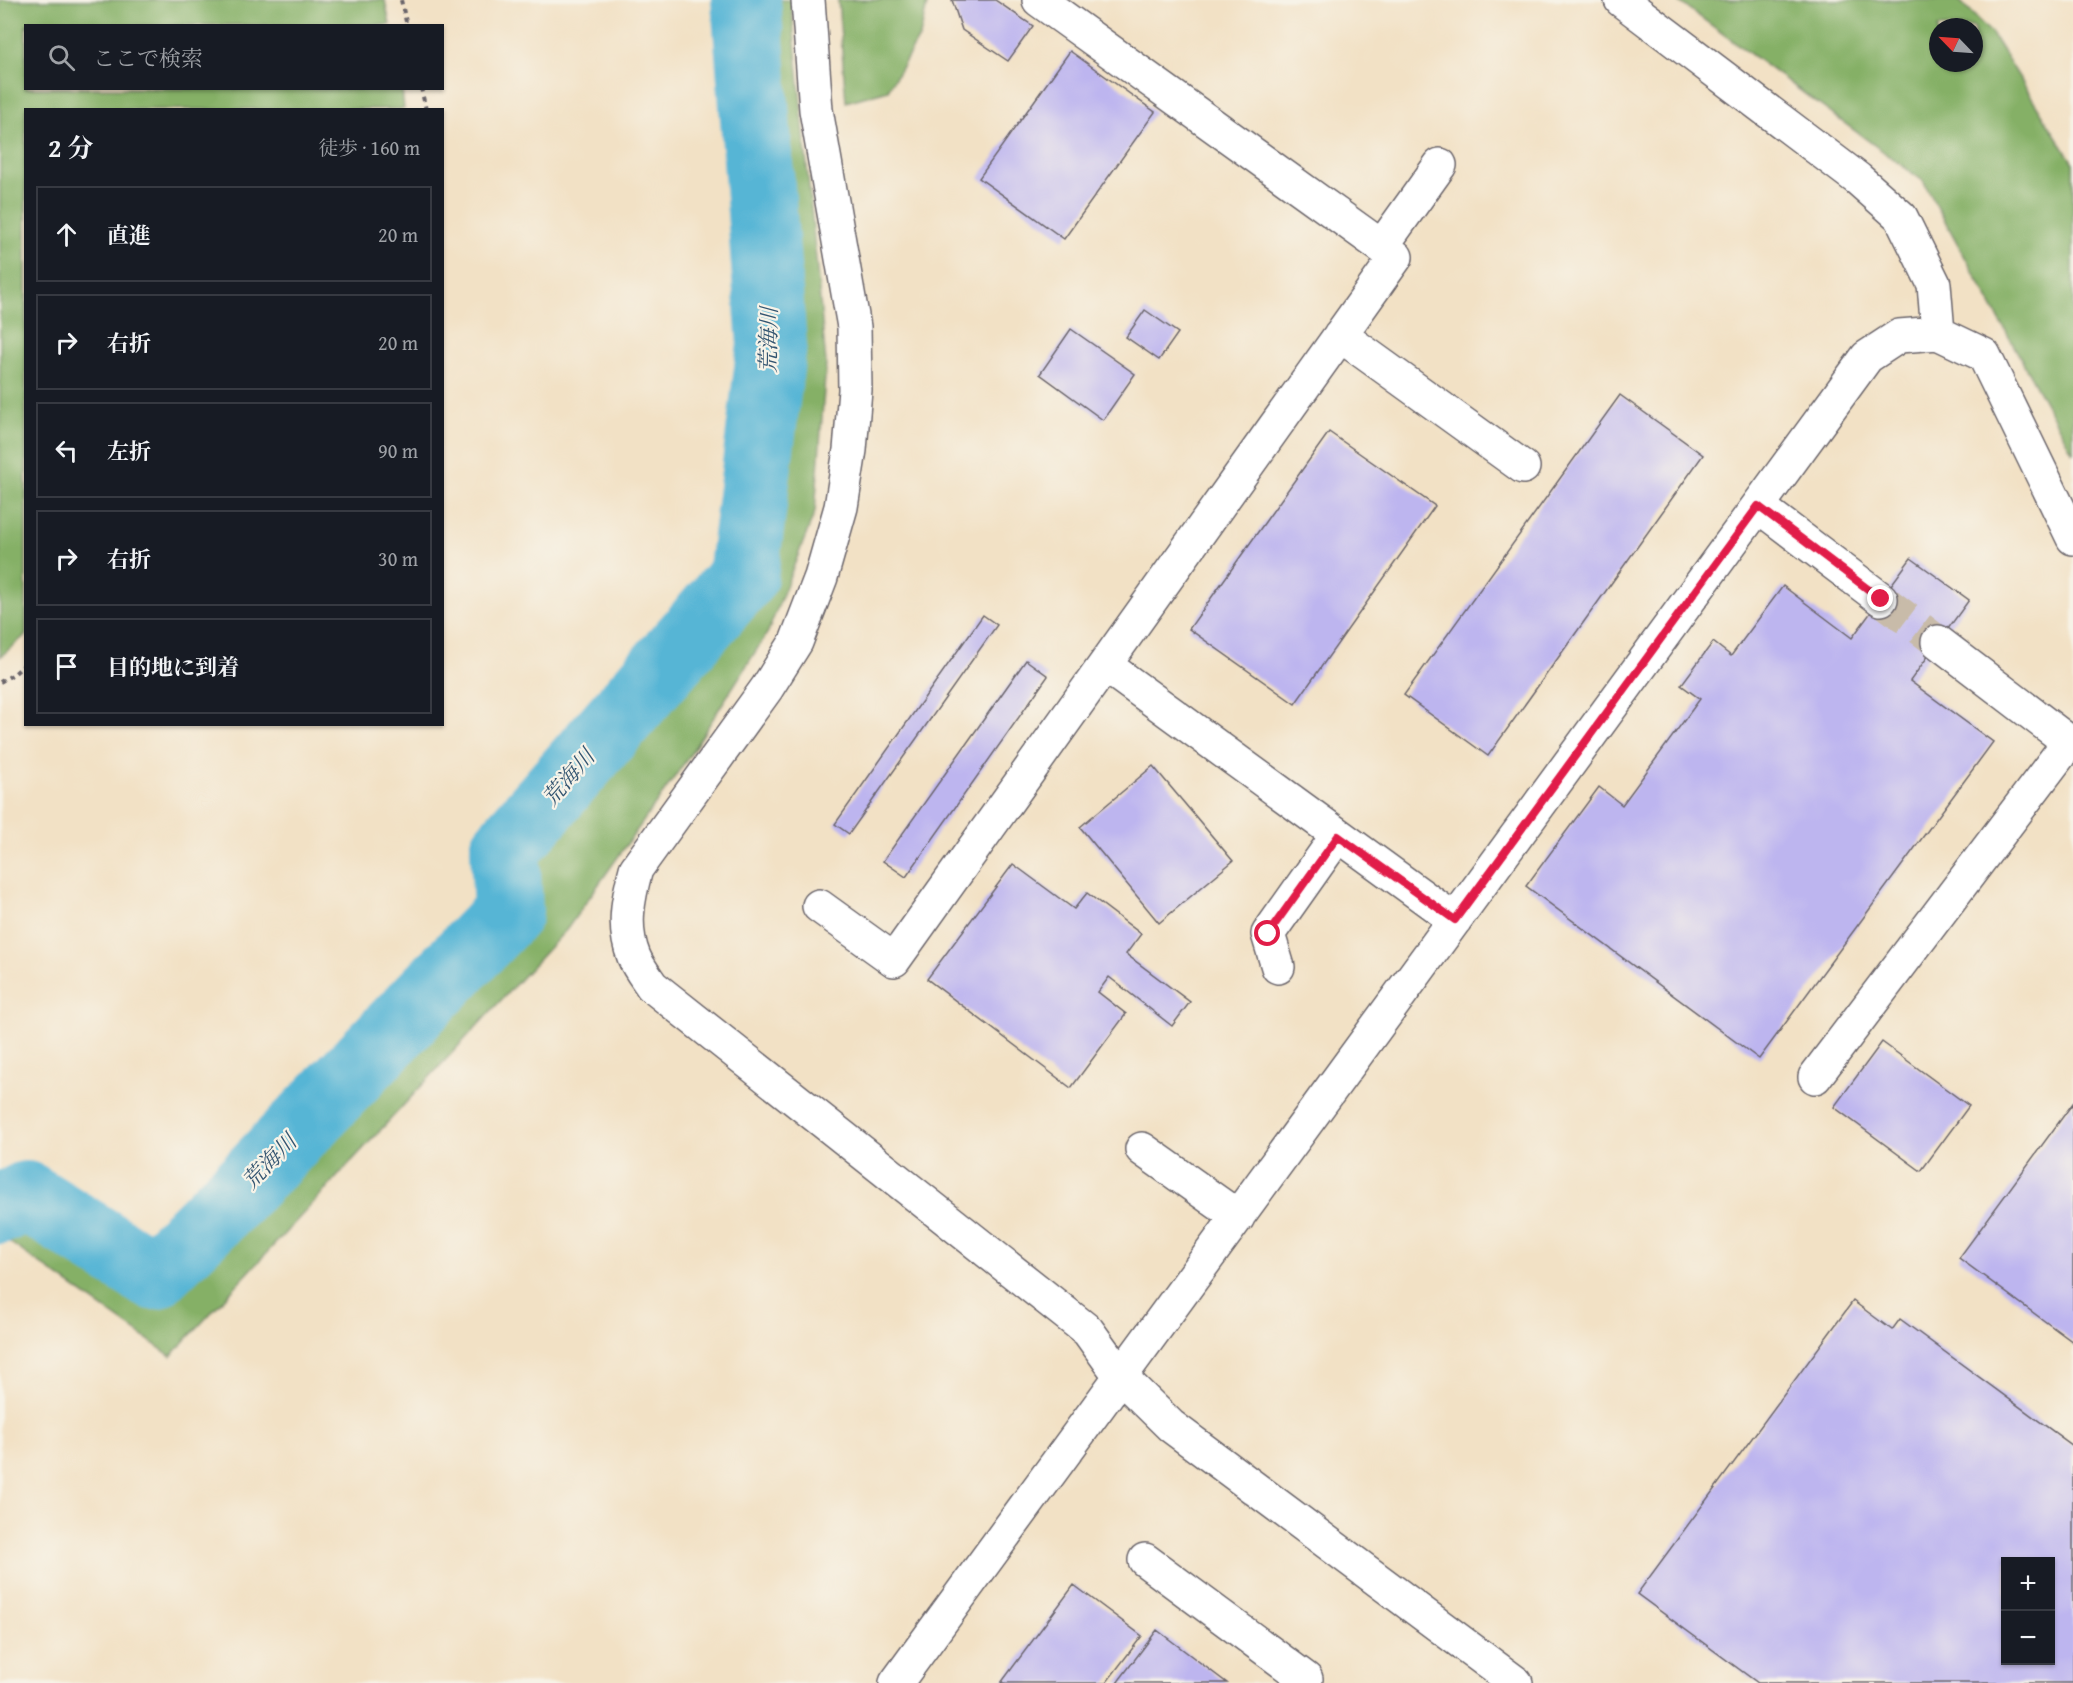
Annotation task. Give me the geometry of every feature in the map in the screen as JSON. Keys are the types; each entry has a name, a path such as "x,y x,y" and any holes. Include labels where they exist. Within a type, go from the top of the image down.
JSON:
{"street":[{"path":"808,0 816,110 854,327 855,390 850,450 841,507 822,577 795,642 767,688 636,869 627,901 628,932 634,958 652,986 1088,1331 1121,1377 1171,1426 1516,1683"},
{"path":"819,906 894,960 1396,257 1039,0"},
{"path":"1621,0 1858,179 1901,217 1934,284 1938,333"},
{"path":"1382,246 1440,165"},
{"path":"896,1683 1867,357 1899,336 1938,333 1984,355 2073,538"},
{"path":"1340,335 1523,467"},
{"path":"1758,506 1881,599"},
{"path":"1815,1077 2069,742 1938,642"},
{"path":"1105,665 1455,920"},
{"path":"1278,967 1268,934 1338,836"},
{"path":"1142,1149 1238,1217"},
{"path":"1145,1560 1306,1679 1303,1683"}],"path":[{"path":"401,0 407,24"},
{"path":"421,90 426,108"},
{"path":"0,682 24,665"}],"green space":[{"path":"0,0 385,0 390,24 24,24 24,90 402,90 404,108 24,108 24,637 0,657"},
{"path":"750,0 791,0 826,363 815,512 768,632 688,758 567,929 171,1356 5,1239 30,1217 157,1293 521,915 522,853 753,577 788,346"},
{"path":"838,0 928,0 920,36 888,90 846,102"},
{"path":"1677,0 1959,0 1976,18 1929,18 1929,72 1983,72 1983,25 1992,34 2073,163 2073,453 1923,181"}],"building":[{"path":"952,0 995,0 1033,26 1008,61 962,30"},
{"path":"1070,51 1155,112 1064,239 979,178"},
{"path":"1145,310 1178,333 1159,360 1126,337"},
{"path":"1071,329 1135,374 1103,420 1040,374"},
{"path":"1620,395 1703,455 1488,756 1404,695"},
{"path":"1329,432 1435,506 1295,704 1189,629"},
{"path":"1911,558 1969,600 1910,681 1993,742 1759,1059 1526,886 1599,787 1622,805 1700,699 1681,685 1713,642 1731,656 1783,586 1852,638"},
{"path":"983,615 997,625 849,834 835,824"},
{"path":"1026,660 1048,676 906,877 883,861"},
{"path":"1153,766 1233,861 1159,923 1080,827"},
{"path":"1013,864 1074,909 1087,893 1141,934 1126,954 1190,1002 1172,1026 1109,977 1098,992 1126,1014 1071,1088 927,979"},
{"path":"1882,1042 1969,1106 1921,1171 1834,1107"},
{"path":"2073,1103 2073,1342 1959,1258"},
{"path":"1853,1301 1892,1330 1900,1319 2073,1446 2073,1683 1758,1683 1637,1594"},
{"path":"1074,1585 1142,1636 1106,1683 1001,1683"},
{"path":"1157,1630 1227,1683 1117,1683"}],"waterway":[{"name":"荒海川","path":"0,1209 26,1196 153,1275 247,1183 508,912 505,849 743,576 772,345 746,0"}],"tunnel":[{"path":"1881,599 1938,642"}],"route":[{"path":"1268,934 1338,836 1455,920 1758,506 1881,599"}]}
